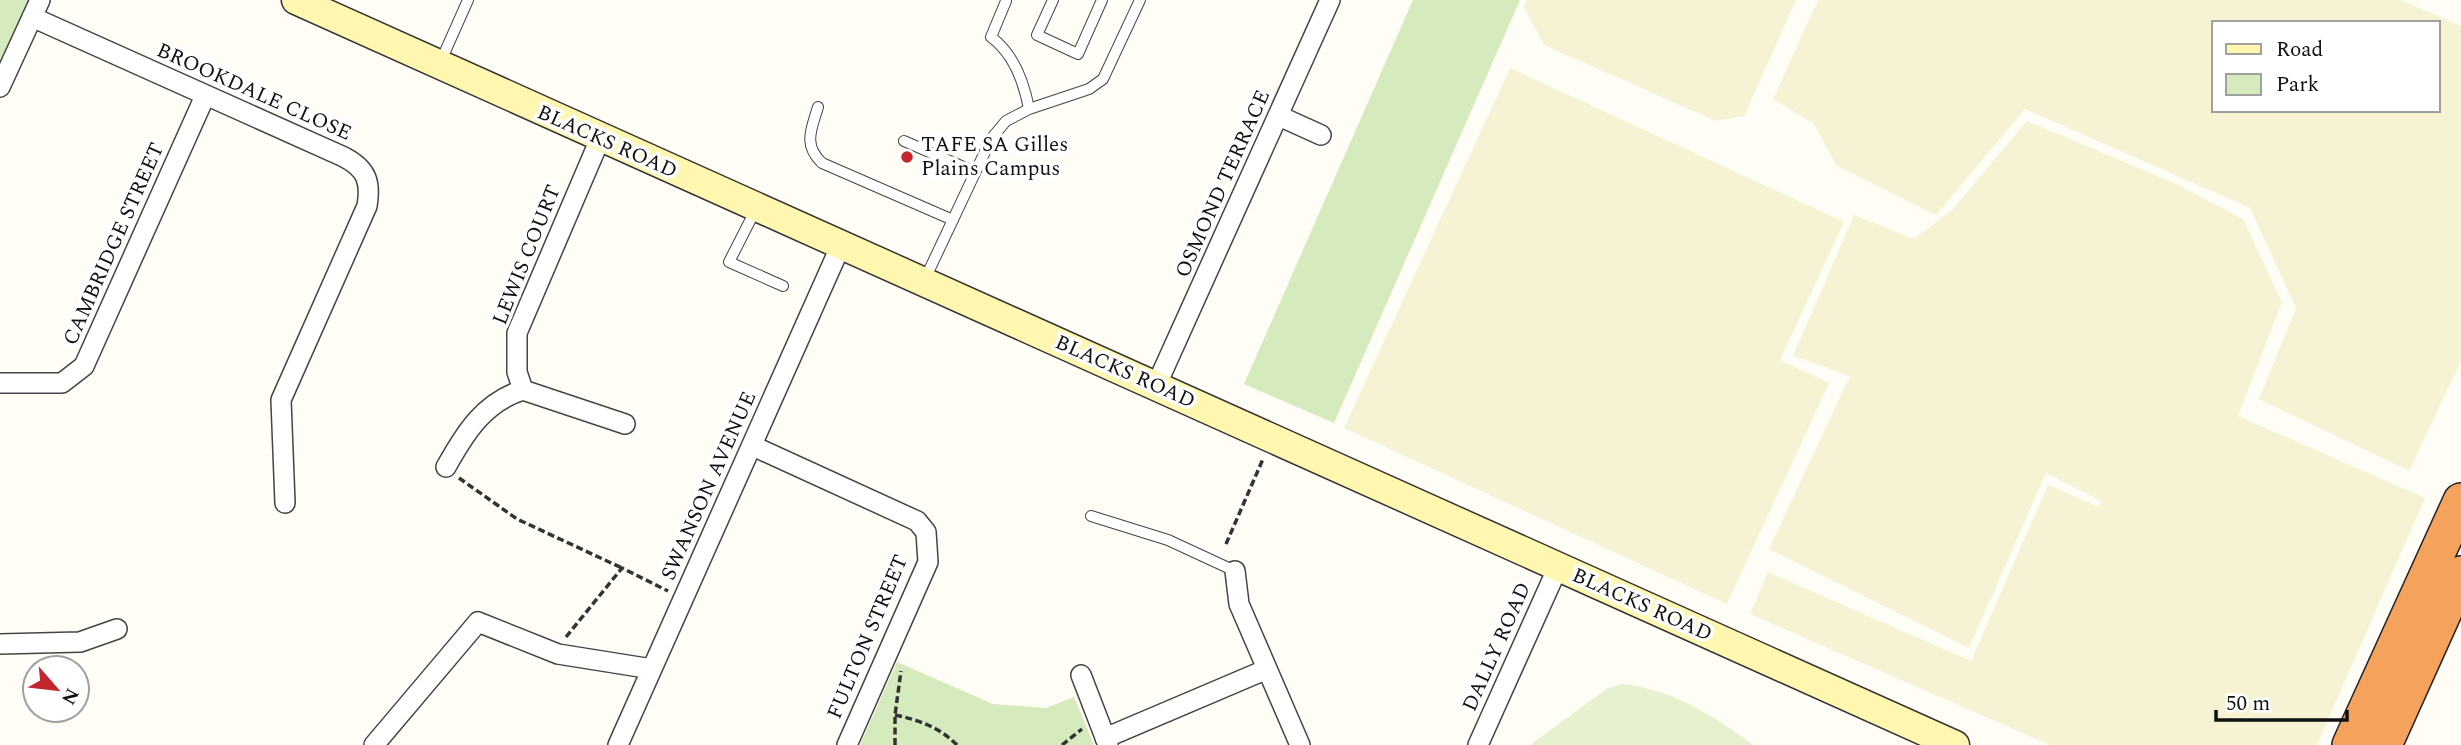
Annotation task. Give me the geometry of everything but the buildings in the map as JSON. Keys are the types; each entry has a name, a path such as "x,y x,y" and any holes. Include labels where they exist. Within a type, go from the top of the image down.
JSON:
{"highway":[{"path":"2350,745 2458,517"},
{"path":"2384,745 2461,574"}],"street":[{"name":"BLACKS ROAD","path":"296,0 600,139 1955,745"},
{"name":"OSMOND TERRACE","path":"1156,386 1330,0"},
{"path":"0,87 36,8"},
{"name":"BROOKDALE CLOSE","path":"36,8 205,96 356,163 368,179 367,206 281,400 285,503"},
{"name":"CAMBRIDGE STREET","path":"0,383 62,383 83,366 205,96"},
{"path":"1279,116 1321,135"},
{"name":"LEWIS COURT","path":"523,390 517,372 517,333 600,139"},
{"name":"SWANSON AVENUE","path":"618,745 841,245"},
{"path":"452,472 476,420 506,395 523,390 625,424"},
{"name":"FULTON STREET","path":"753,446 916,521 926,532 928,562 847,745"},
{"name":"DALLY ROAD","path":"1478,745 1558,567"},
{"path":"1235,571 1239,604 1265,670 1300,745"},
{"path":"374,745 478,622 558,654 652,669"},
{"path":"0,644 80,642 117,629"},
{"path":"1081,675 1106,742 1265,670"}],"lane":[{"path":"439,66 468,0"},
{"path":"1053,0 1037,35 1078,54 1102,0"},
{"path":"923,282 991,139 1006,121 1029,109 1089,89 1103,79 1140,0"},
{"path":"1006,1 991,37 1006,50 1018,71 1029,109"},
{"path":"818,107 809,139 810,149 822,163 953,220"},
{"path":"904,141 975,172"},
{"path":"757,208 729,262 783,286"},
{"path":"1091,516 1168,540 1235,571"}],"path":[{"path":"1226,544 1263,459"},
{"path":"452,472 517,519 668,592"},
{"path":"565,639 622,569"},
{"path":"895,745 895,715 902,665"},
{"path":"895,715 921,721 946,734 957,745"},
{"path":"1062,745 1086,727"}],"shaded area":[{"path":"1527,0 1796,0 1744,116 1716,121 1544,45 1524,7"},
{"path":"1818,0 2401,0 2461,26 2461,361 2409,471 2259,399 2296,308 2250,208 2025,109 1936,215 1836,165 1814,124 1773,99"},
{"path":"1510,68 1844,222 1780,360 1829,383 1727,604 1344,428"},
{"path":"2027,121 2176,184 2243,219 2282,302 2238,416 2425,498 2317,745 2050,745 1750,614 1768,572 1971,661 2048,485 2099,507 2101,501 2046,473 1969,648 1769,549 1850,376 1793,356 1854,215 1914,239 1953,209"}],"green space":[{"path":"0,0 29,0 0,64"},
{"path":"1413,0 1520,0 1334,423 1244,384"},
{"path":"897,662 993,704 1046,708 1074,697 1094,745 860,745"},
{"path":"1621,684 1674,697 1723,724 1753,745 1530,745 1608,688"}],"place":[{"name":"TAFE SA Gilles Plains Campus","path":"907,157"}]}
